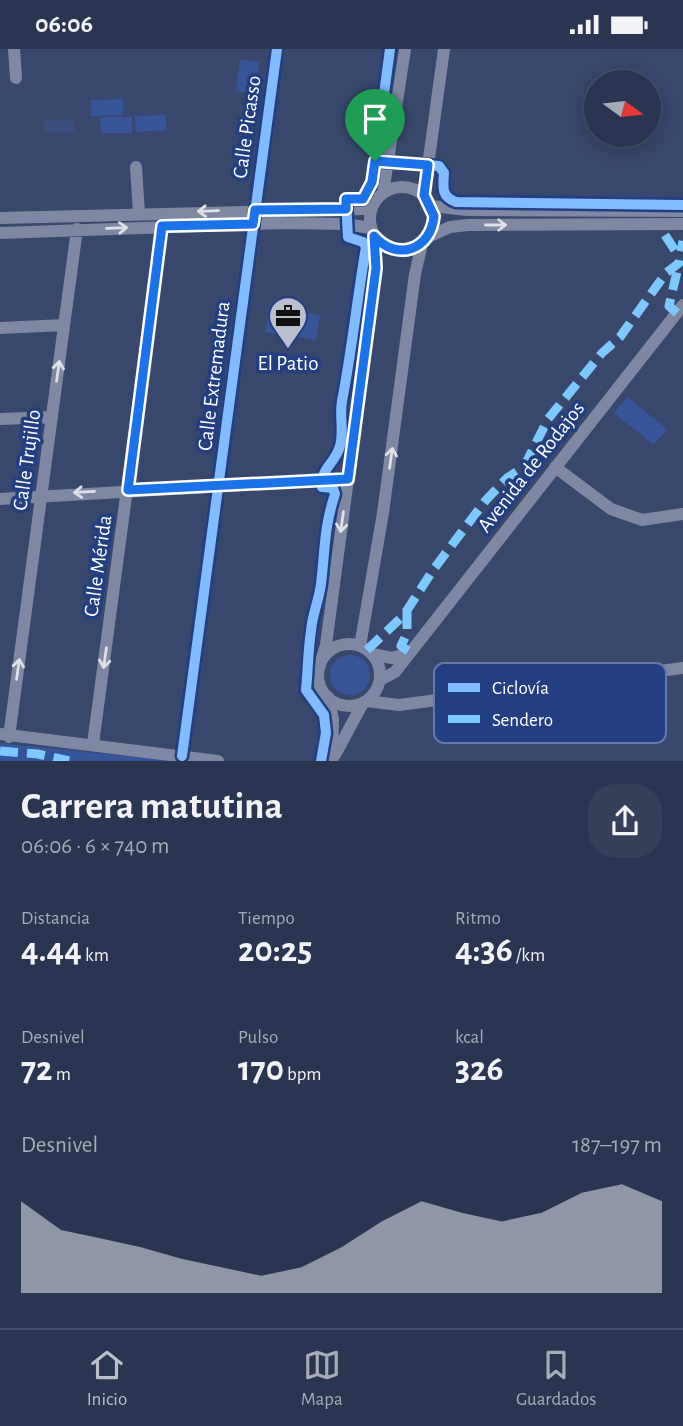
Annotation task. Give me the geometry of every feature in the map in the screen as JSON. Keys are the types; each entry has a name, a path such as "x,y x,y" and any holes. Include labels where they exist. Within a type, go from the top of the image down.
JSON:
{"street":[{"path":"14,49 16,78"},
{"name":"Calle Picasso","path":"255,210 277,49"},
{"path":"383,193 405,49"},
{"path":"424,195 444,49"},
{"path":"136,167 139,213"},
{"path":"0,218 362,209 373,204 383,193 404,186 424,195 432,206 434,216 415,274 366,650 377,662 379,683 399,705"},
{"path":"332,760 333,719 328,697 319,684 319,668 326,645 376,268 373,204"},
{"path":"432,206 467,210 683,211"},
{"name":"Calle Extremadura","path":"182,756 255,210"},
{"path":"0,233 162,226 345,224 373,232 391,249 413,249 450,227 468,225 683,224"},
{"name":"Calle Mérida","path":"93,744 162,226"},
{"name":"Calle Trujillo","path":"4,735 41,494 77,229"},
{"name":"Avenida de Rodajos","path":"379,683 395,672 683,305"},
{"path":"0,328 64,325"},
{"path":"0,419 52,417"},
{"path":"555,467 611,509 642,520 683,514"},
{"path":"0,499 41,494 348,479"},
{"path":"319,668 323,658 340,646 392,658 410,653"},
{"path":"332,760 364,702 379,683"},
{"path":"328,697 344,705 364,702 399,705 434,700"},
{"path":"4,735 218,761"}],"shaded area":[{"path":"240,60 259,62 255,94 236,91"},
{"path":"123,99 123,115 91,116 91,100"},
{"path":"166,115 166,130 136,132 135,116"},
{"path":"100,117 132,117 132,133 101,133"},
{"path":"74,119 74,132 44,133 43,120"},
{"path":"269,307 320,315 316,340 265,332"},
{"path":"627,397 667,429 654,445 614,413"},
{"path":"350,655 364,661 370,675 364,689 350,695 336,689 330,675 336,661"},
{"path":"0,743 174,761 0,761"}],"marked path":[{"path":"665,235 678,255"},
{"path":"367,650 404,615 433,570 486,500 507,478 524,467 548,419 602,353 620,337 666,273 679,263 683,241"},
{"path":"677,313 669,306 679,263"},
{"path":"407,611 407,633 401,646 410,652"},
{"path":"0,751 38,754 69,761"}],"cycle path":[{"path":"182,756 277,49"},
{"path":"375,161 390,49"},
{"path":"321,761 326,733 324,715 306,690 309,645 320,590 327,528 335,494 333,488 322,487 322,481 341,444 342,401 366,247 363,242 348,237 346,199 363,199 372,182 375,161 439,166 444,173 445,194 456,202 683,205"}],"place":[{"name":"El Patio","path":"288,350"}],"route":[{"path":"375,161 428,165 424,195 432,206 434,216 429,236 413,249 391,249 374,236 376,268 348,479 128,490 162,226 253,224 255,210 346,209 346,199 363,199 372,182 375,161"}]}
